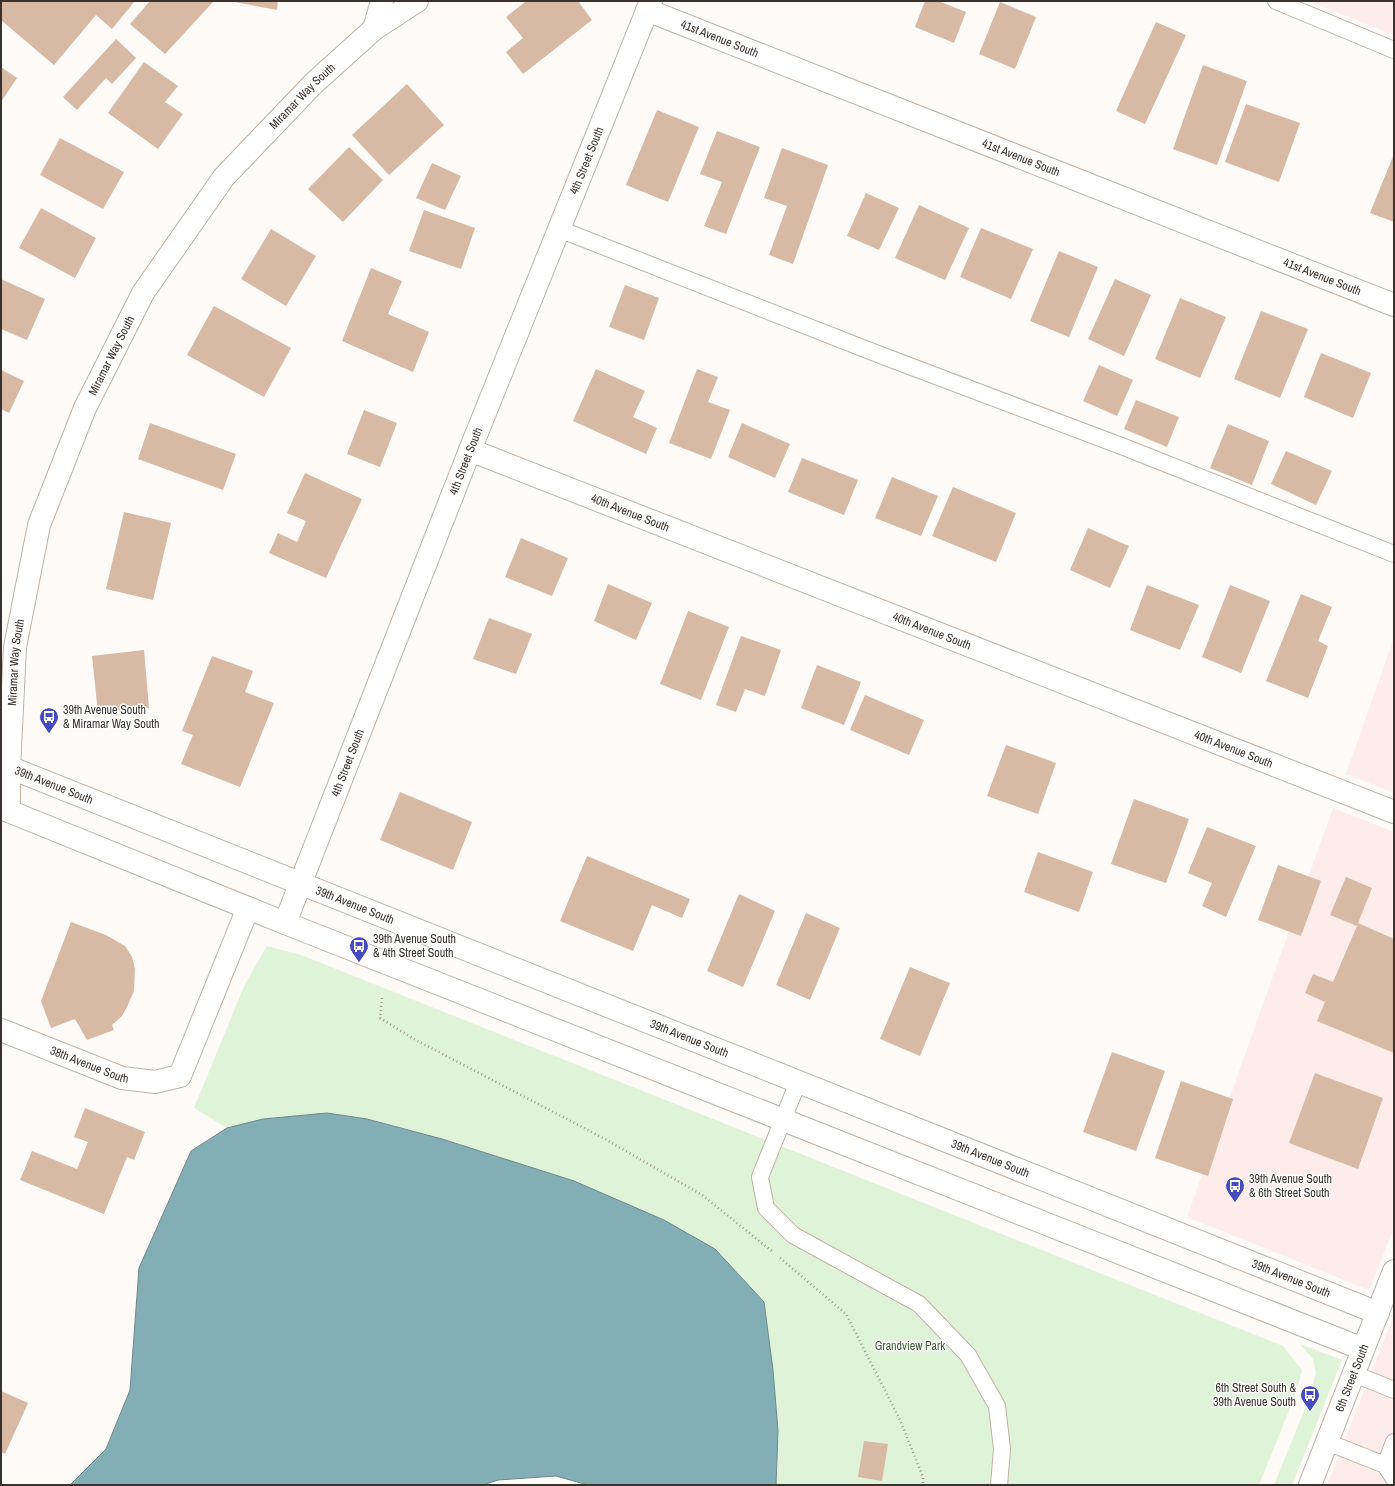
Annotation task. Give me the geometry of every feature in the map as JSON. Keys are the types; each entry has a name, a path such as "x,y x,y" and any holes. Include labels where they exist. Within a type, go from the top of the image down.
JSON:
{"street":[{"path":"374,29 382,1"},
{"name":"Miramar Way South","path":"5,810 5,766 15,647 39,524 85,408 143,293 224,177 314,83 374,29 416,1"},
{"name":"4th Street South","path":"285,923 470,450 649,5"},
{"name":"41st Avenue South","path":"649,5 1394,305"},
{"name":"40th Avenue South","path":"470,450 1394,812"},
{"name":"39th Avenue South","path":"5,766 1378,1313"},
{"path":"5,810 285,923 1363,1349"},
{"name":"38th Avenue South","path":"1,1030 122,1078 155,1082 180,1076 248,908"},
{"name":"6th Street South","path":"1310,1485 1394,1271"}],"lane":[{"path":"1276,1 1394,50"},
{"path":"559,229 883,356 1131,450 1394,554"},
{"path":"798,1082 760,1177 766,1208 794,1234 919,1304 968,1355 997,1406 1002,1449 999,1485"},
{"path":"1354,1374 1394,1390"},
{"path":"1327,1442 1385,1464 1394,1479"},
{"path":"1385,1464 1394,1442"}],"path":[{"path":"382,998 380,1018 414,1039 606,1139 702,1195 773,1252"},
{"path":"779,1257 846,1314 900,1420 923,1477 923,1485"}],"shaded area":[{"path":"1308,1 1394,1 1394,35"},
{"path":"1394,638 1394,793 1346,774"},
{"path":"1333,808 1394,832 1394,1227 1369,1290 1187,1217"},
{"path":"1394,1315 1394,1485 1327,1485"}],"green space":[{"name":"Grandview Park","path":"267,946 301,955 1283,1346 1302,1370 1295,1396 1259,1485 776,1485 778,1431 715,1249 664,1220 574,1181 442,1139 367,1119 263,1119 227,1128 194,1108 245,984"},
{"path":"1300,1344 1342,1360 1292,1485 1274,1485 1308,1401 1316,1373 1313,1359"}],"water":[{"path":"327,1113 367,1119 442,1139 574,1181 664,1220 715,1249 764,1302 773,1370 778,1431 776,1485 588,1485 556,1476 498,1480 483,1485 70,1485 106,1449 130,1390 139,1268 191,1151 227,1128 263,1119"}],"building":[{"path":"1,1 135,1 112,29 96,15 54,65 1,20"},
{"path":"150,1 214,1 165,54 130,24"},
{"path":"229,1 278,1 277,10"},
{"path":"526,1 578,1 592,20 523,74 506,52 523,38 506,17"},
{"path":"925,1 938,1 966,12 954,43 915,27"},
{"path":"1000,2 1036,17 1015,69 979,54"},
{"path":"1156,22 1186,35 1145,124 1116,111"},
{"path":"116,39 136,58 112,84 106,78 77,110 63,97"},
{"path":"144,62 178,86 165,102 183,114 158,149 108,113"},
{"path":"1203,65 1247,81 1217,165 1173,149"},
{"path":"1,67 17,78 1,102"},
{"path":"407,84 444,125 389,175 352,135"},
{"path":"1246,104 1300,123 1279,182 1225,162"},
{"path":"657,110 699,127 668,202 626,185"},
{"path":"717,131 760,147 726,234 704,226 722,182 700,174"},
{"path":"60,138 124,172 103,209 40,175"},
{"path":"349,147 383,180 343,222 308,189"},
{"path":"782,148 828,165 793,264 769,255 787,206 764,198"},
{"path":"1394,154 1394,222 1370,213"},
{"path":"432,163 461,176 445,210 416,198"},
{"path":"866,193 899,208 879,250 847,236"},
{"path":"919,205 969,228 945,280 895,258"},
{"path":"41,208 96,238 75,278 19,248"},
{"path":"424,210 475,228 461,269 409,251"},
{"path":"981,228 1033,249 1011,299 960,277"},
{"path":"271,229 316,256 286,306 241,279"},
{"path":"1059,251 1098,267 1069,337 1030,321"},
{"path":"371,268 402,281 388,314 429,332 413,372 342,341"},
{"path":"1,279 45,299 27,340 1,329"},
{"path":"1115,279 1151,295 1124,356 1088,339"},
{"path":"625,285 659,298 644,340 609,327"},
{"path":"1180,298 1226,317 1200,378 1155,359"},
{"path":"214,306 291,348 264,397 187,355"},
{"path":"1261,311 1308,329 1280,398 1234,379"},
{"path":"1321,353 1371,373 1353,418 1304,397"},
{"path":"1099,365 1133,380 1117,416 1083,401"},
{"path":"596,369 645,391 633,417 657,428 646,454 573,421"},
{"path":"697,369 718,377 708,402 730,410 711,459 669,443"},
{"path":"1,370 24,381 9,413 1,409"},
{"path":"1136,400 1179,417 1167,447 1124,429"},
{"path":"364,410 397,423 380,467 347,454"},
{"path":"150,423 236,454 223,490 138,459"},
{"path":"742,423 790,444 775,478 728,457"},
{"path":"1228,424 1269,441 1252,485 1210,468"},
{"path":"1286,451 1332,471 1316,505 1271,484"},
{"path":"802,458 858,480 844,515 788,492"},
{"path":"305,473 362,499 326,578 269,553 278,533 297,542 306,521 287,513"},
{"path":"892,477 938,496 921,536 875,518"},
{"path":"953,487 1016,513 996,562 932,536"},
{"path":"124,512 171,523 153,600 106,589"},
{"path":"1088,528 1129,546 1110,588 1070,570"},
{"path":"521,538 568,558 552,596 505,577"},
{"path":"608,584 652,603 636,640 594,621"},
{"path":"1147,585 1199,605 1180,650 1130,630"},
{"path":"1230,585 1270,601 1241,673 1202,657"},
{"path":"1301,594 1332,607 1318,641 1328,646 1308,698 1266,681"},
{"path":"688,611 729,627 701,700 660,684"},
{"path":"489,618 532,634 516,674 473,659"},
{"path":"741,636 781,650 765,696 745,689 736,712 716,705"},
{"path":"144,650 149,708 98,713 92,656"},
{"path":"212,656 253,671 245,692 274,703 240,787 181,764 193,735 182,731"},
{"path":"817,665 861,682 844,725 801,708"},
{"path":"865,695 924,720 909,755 850,730"},
{"path":"1006,745 1056,763 1038,814 987,796"},
{"path":"400,792 472,822 453,870 380,840"},
{"path":"1134,799 1189,819 1166,883 1111,864"},
{"path":"1207,827 1256,846 1226,917 1202,906 1212,883 1188,873"},
{"path":"1038,852 1093,872 1079,912 1024,892"},
{"path":"587,856 690,899 682,918 652,905 633,951 560,921"},
{"path":"1278,865 1321,881 1301,936 1258,920"},
{"path":"1346,877 1372,888 1358,923 1394,939 1394,1053 1317,1021 1325,1002 1305,993 1313,974 1333,982 1357,926 1330,915"},
{"path":"739,894 775,911 743,987 707,971"},
{"path":"806,913 840,928 810,1000 776,985"},
{"path":"71,922 106,935 125,946 132,957 135,969 134,991 122,1016 112,1025 114,1030 87,1040 75,1019 51,1028 41,1001"},
{"path":"910,967 950,983 920,1056 880,1039"},
{"path":"1112,1052 1165,1071 1136,1151 1083,1132"},
{"path":"1315,1073 1383,1098 1358,1169 1289,1143"},
{"path":"1181,1081 1233,1099 1208,1176 1155,1158"},
{"path":"85,1108 145,1132 134,1160 127,1157 104,1214 20,1180 32,1151 77,1169 88,1142 74,1137"},
{"path":"1,1391 28,1403 5,1454 1,1452"},
{"path":"864,1441 888,1444 882,1481 858,1477"}],"place":[{"name":"39th Avenue South & Miramar Way South","path":"49,734"},
{"name":"39th Avenue South & 4th Street South","path":"359,963"},
{"name":"39th Avenue South & 6th Street South","path":"1235,1203"},
{"name":"6th Street South & 39th Avenue South","path":"1310,1412"}]}
